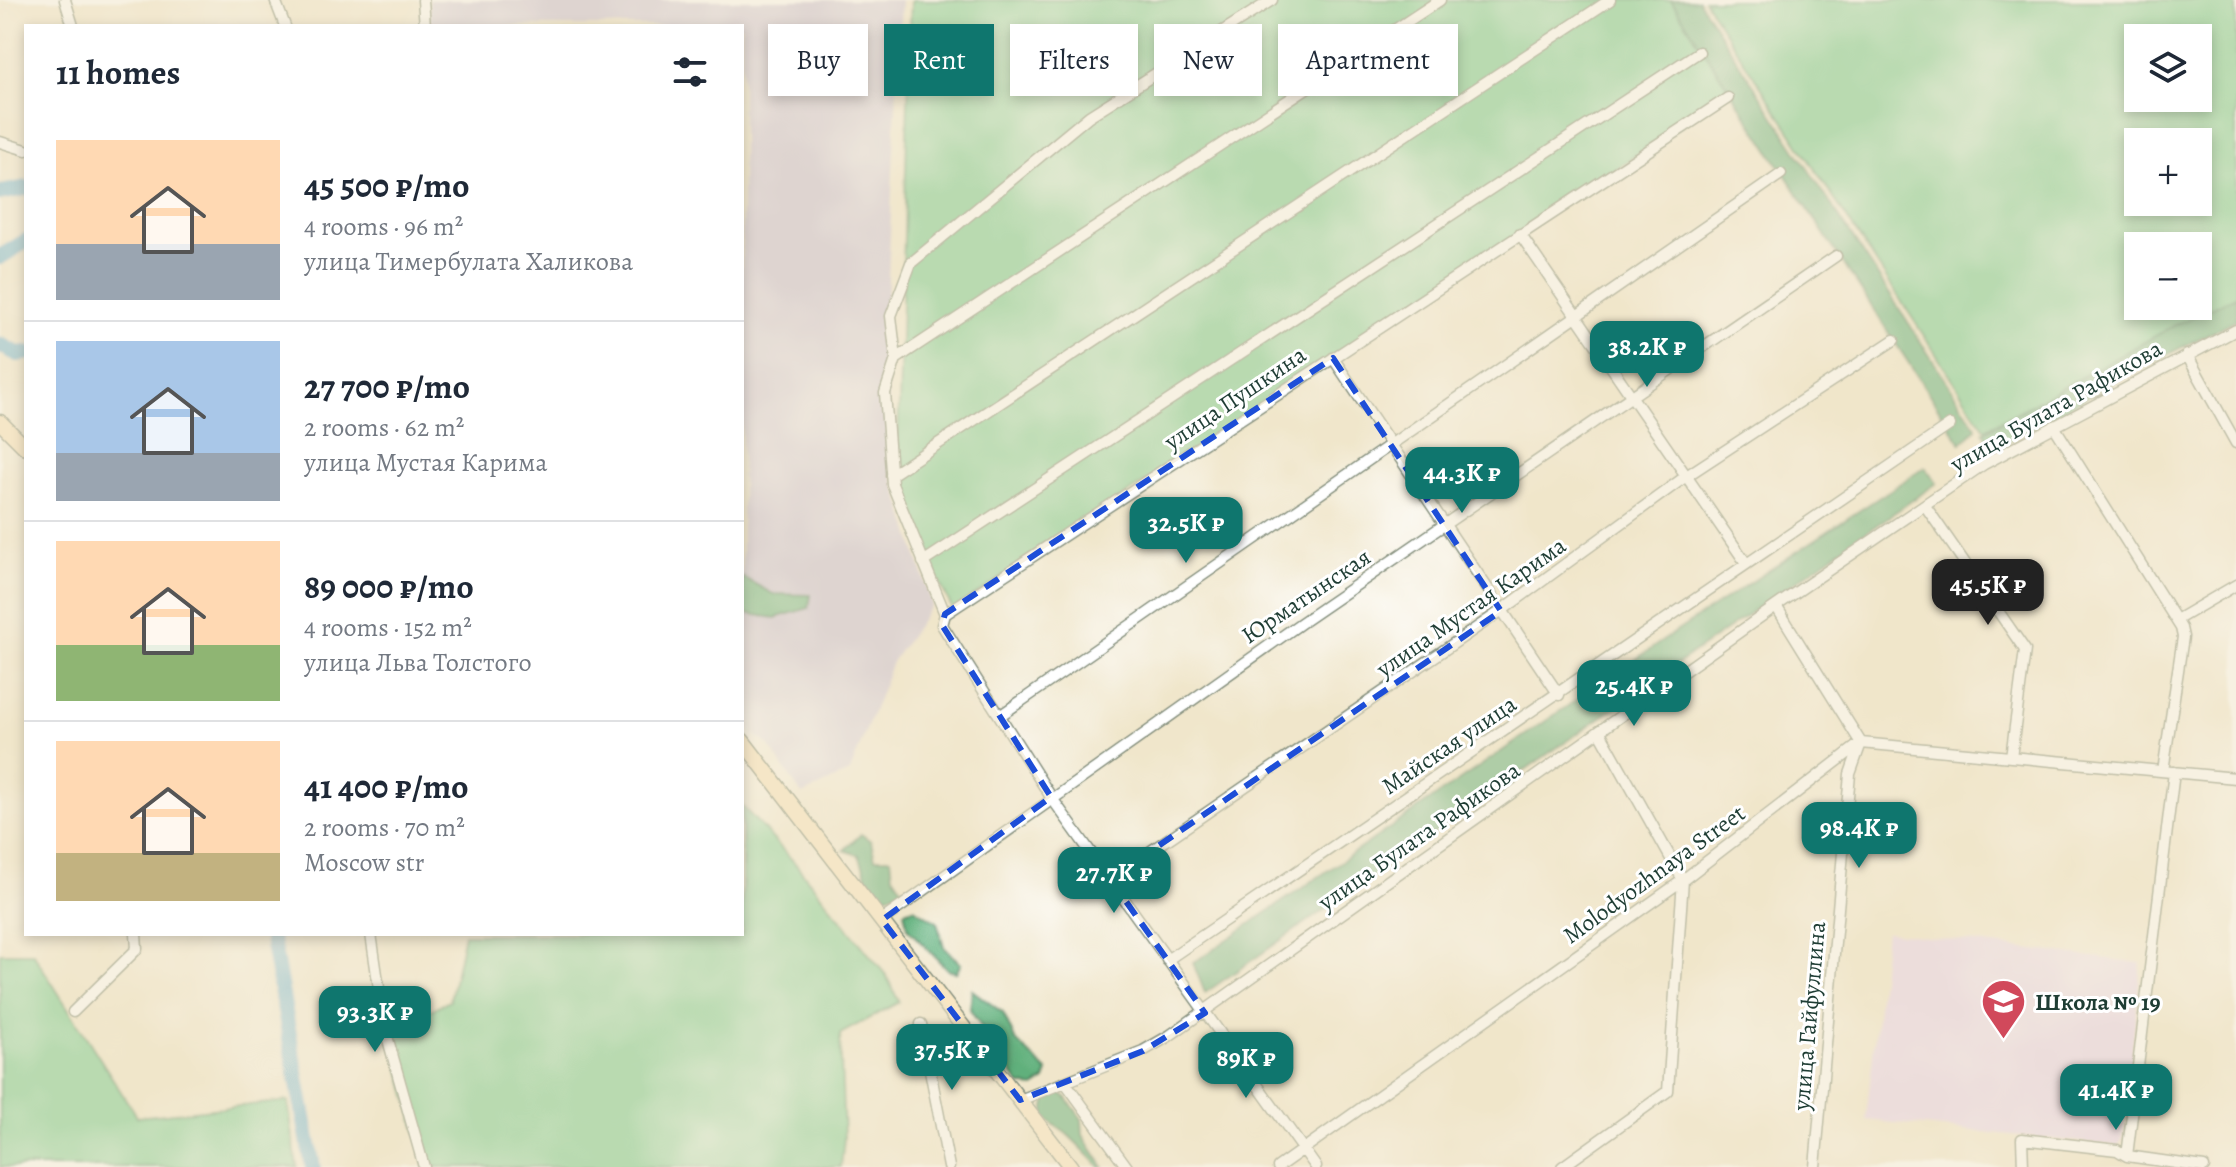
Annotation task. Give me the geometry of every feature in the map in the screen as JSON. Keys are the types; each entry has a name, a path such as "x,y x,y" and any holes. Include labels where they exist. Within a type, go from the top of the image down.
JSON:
{"street":[{"path":"65,0 72,24"},
{"path":"275,0 284,24"},
{"path":"423,0 425,24"},
{"path":"1272,0 1089,116 911,263 891,316 896,359 885,393 891,475 945,614 942,625 1051,797 1316,1167"},
{"path":"896,359 1440,0"},
{"path":"891,475 1610,0"},
{"path":"923,562 1699,52"},
{"name":"улица Пушкина","path":"945,614 1728,98"},
{"path":"0,142 24,149"},
{"path":"1001,715 1781,174"},
{"path":"1520,234 1746,563"},
{"name":"Юрматынская","path":"882,920 1051,797 1836,256"},
{"name":"улица Булата Рафикова","path":"1020,1100 1143,1051 1205,1013 1776,606 1926,507 1984,464 2236,330"},
{"name":"улица Мустая Карима","path":"1110,879 1501,611 1685,477 1894,340"},
{"path":"2187,355 2236,443"},
{"path":"1333,358 1559,695"},
{"path":"0,422 24,446"},
{"name":"Майская улица","path":"1167,960 1950,425"},
{"path":"2054,426 2178,619 2183,637 2127,1156"},
{"path":"1926,507 2025,650 2011,757"},
{"path":"2178,619 2236,585"},
{"path":"1776,606 1861,743 2236,778"},
{"path":"1562,1167 1668,1091 1683,880 1600,732"},
{"path":"744,743 1071,1167"},
{"name":"Molodyozhnaya Street","path":"1278,1167 1683,880 1861,743"},
{"name":"улица Гайфуллина","path":"1815,1167 1850,774 1861,743"},
{"path":"73,1012 137,949 136,936"},
{"path":"371,936 385,1029 424,1167"},
{"path":"921,1024 949,1167"},
{"path":"1065,1082 1127,1167"},
{"path":"2023,1167 2022,1139 2117,1150 2127,1156 2204,1167"}],"highlighted area":[{"path":"1333,358 1501,611 1110,879 1205,1013 1143,1051 1020,1100 882,920 1051,797 942,625 945,614"}],"shaded area":[{"path":"429,0 901,0 900,24 884,24 884,96 897,96 885,344 893,477 932,604 892,662 850,772 802,795 768,744 744,727 744,24 430,24"},
{"name":"Школа № 19","path":"1886,932 2141,963 2123,1139 2118,1146 1866,1120"}],"green space":[{"path":"911,0 1671,0 1731,92 953,610 919,541 897,474 908,96 994,96 994,24 910,24"},
{"path":"1671,0 1698,0 1977,428 1961,443"},
{"path":"1704,0 2236,0 2236,296 2212,309 2212,232 2124,232 2124,320 2191,320 1985,429"},
{"path":"2236,296 2236,320 2123,377 1993,450 1983,432 2177,324 2185,320 2212,320 2212,307"},
{"path":"1925,467 1937,483 1205,993 1193,963 1674,633"},
{"path":"744,578 773,594 811,595 809,608 775,618 744,613"},
{"path":"744,808 794,862 886,975 899,1002 840,1034 844,1138 841,1167 426,1167 390,1032 450,1000 464,936 744,936"},
{"path":"861,834 871,841 875,858 891,858 893,875 903,890 886,896 868,879 859,855 844,850"},
{"path":"914,908 937,922 944,947 961,964 956,972 948,970 908,929 904,911"},
{"path":"0,953 33,953 137,1117 288,1101 297,1167 0,1167"},
{"path":"972,990 1003,1013 1015,1040 1048,1072 1045,1080 1034,1087 1020,1085 970,1010"},
{"path":"1058,1092 1066,1097 1082,1119 1083,1135 1104,1167 1100,1167 1046,1116 1048,1096"}],"waterway":[{"path":"0,193 24,188"},
{"path":"0,257 24,242"},
{"path":"0,345 18,354 24,353"},
{"path":"271,936 313,1167"}],"place":[{"name":"Школа № 19","path":"2004,1041"}]}
